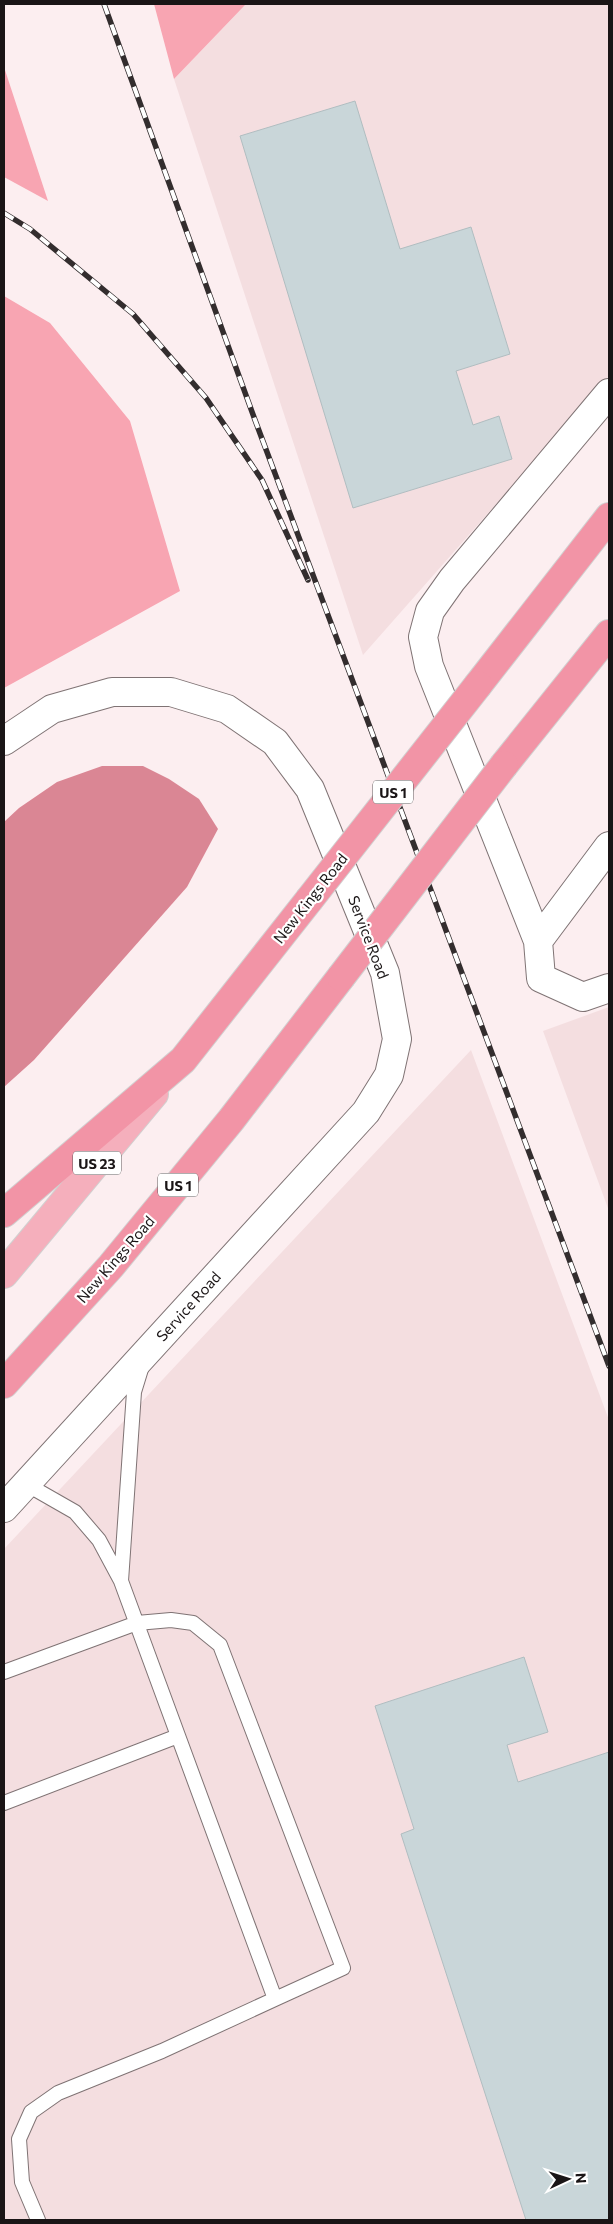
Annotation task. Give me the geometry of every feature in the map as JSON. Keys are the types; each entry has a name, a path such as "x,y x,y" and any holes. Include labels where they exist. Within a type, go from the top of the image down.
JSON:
{"highway":[{"name":"New Kings Road","path":"183,1060 609,518"},
{"name":"New Kings Road","path":"4,1384 111,1266 231,1120 504,765 609,634"},
{"name":"US 1","path":"4,1213 183,1060"}],"main road":[{"name":"New Kings Road","path":"4,1274 183,1060"}],"street":[{"path":"609,393 452,580 430,611 423,638 429,666 538,941 541,978 583,997 609,988"},
{"name":"Service Road","path":"4,741 52,709 112,692 171,692 227,709 275,742 310,788 385,973 397,1039 389,1075 366,1112 4,1508"},
{"path":"538,941 609,846"}],"lane":[{"path":"122,1581 134,1392 146,1352"},
{"path":"26,1484 75,1512 99,1540 122,1581 275,2000"},
{"path":"4,1672 137,1623 171,1620 194,1623 220,1645 342,1968 162,2051 58,2093 31,2112 19,2139 22,2182 38,2220"},
{"path":"4,1803 178,1736"}],"shaded area":[{"path":"154,4 246,4 174,79"},
{"path":"246,4 609,4 609,376 363,655 174,79"},
{"path":"4,67 48,201 4,177"},
{"path":"4,296 50,323 130,421 180,591 4,688"},
{"path":"102,766 143,766 169,779 199,799 218,829 187,887 34,1060 4,1087 4,822 19,808 57,782"},
{"path":"609,1007 609,1211 543,1031"},
{"path":"471,1050 609,1420 609,2220 4,2220 4,1549"}],"building":[{"path":"355,101 400,249 471,227 510,354 456,371 473,425 499,416 512,459 353,508 240,136"},
{"path":"524,1657 548,1732 507,1745 518,1782 609,1752 609,2220 526,2220 401,1834 414,1829 375,1706"}],"railway":[{"path":"104,4 255,420 609,1366"},
{"path":"4,213 30,229 133,314 206,398 262,480 308,580"}]}
